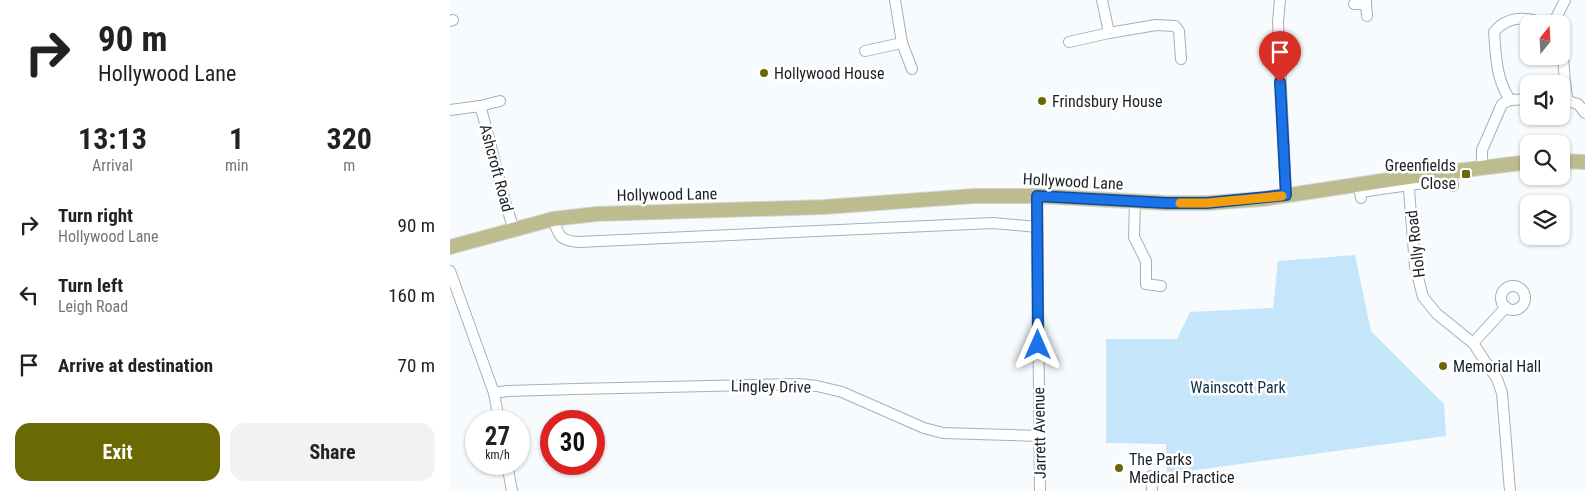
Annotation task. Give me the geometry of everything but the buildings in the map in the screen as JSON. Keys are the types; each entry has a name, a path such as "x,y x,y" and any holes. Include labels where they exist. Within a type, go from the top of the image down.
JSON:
{"main road":[{"path":"1570,162 1585,162"},
{"name":"Hollywood Lane","path":"450,247 553,219 612,213 767,210 974,196 1037,196 1166,203 1207,203 1408,181 1482,167 1520,163"}],"street":[{"path":"894,0 902,43 912,68"},
{"path":"1102,0 1109,33"},
{"path":"1280,0 1278,22 1286,195"},
{"path":"1558,15 1565,0"},
{"path":"1354,4 1366,2 1367,16"},
{"path":"1510,100 1504,92 1498,74 1494,32 1501,23 1520,20"},
{"path":"1068,42 1109,33 1167,24 1175,26 1179,31 1181,59"},
{"path":"865,51 902,43"},
{"path":"1482,167 1482,150 1502,104 1510,100 1520,99"},
{"name":"Ashcroft Road","path":"450,110 500,101"},
{"path":"1570,102 1578,104 1585,113"},
{"name":"Ashcroft Road","path":"480,106 487,126 508,213 514,229"},
{"path":"1361,198 1360,192 1408,181 1452,179 1453,186"},
{"name":"Holly Road","path":"1408,181 1415,266 1423,297 1437,314 1473,343 1496,379 1502,393 1510,491"},
{"name":"Jarrett Avenue","path":"1037,196 1040,491"},
{"path":"1135,201 1134,238 1146,261 1146,284 1161,286"},
{"path":"553,219 561,237 565,240 578,242 993,223 1037,227"},
{"path":"450,272 494,393 497,410"},
{"path":"1473,343 1506,307"},
{"name":"Lingley Drive","path":"494,393 555,389 799,384 842,392 924,428 943,433 1039,436"},
{"path":"509,475 512,491"},
{"path":"1151,476 1152,491"}],"green space":[{"name":"Wainscott Park","path":"1355,255 1371,331 1444,404 1446,436 1167,474 1166,444 1106,443 1106,339 1177,339 1190,312 1273,308 1278,261"}],"slow traffic":[{"path":"1180,203 1207,203 1282,196"}],"place":[{"name":"Hollywood House","path":"764,73"},
{"name":"Frindsbury House","path":"1042,101"},
{"name":"Greenfields Close","path":"1466,174"},
{"name":"Memorial Hall","path":"1443,366"},
{"name":"The Parks Medical Practice","path":"1119,468"}],"route":[{"path":"1038,345 1037,196 1166,203 1207,203 1286,195 1280,82"}]}
